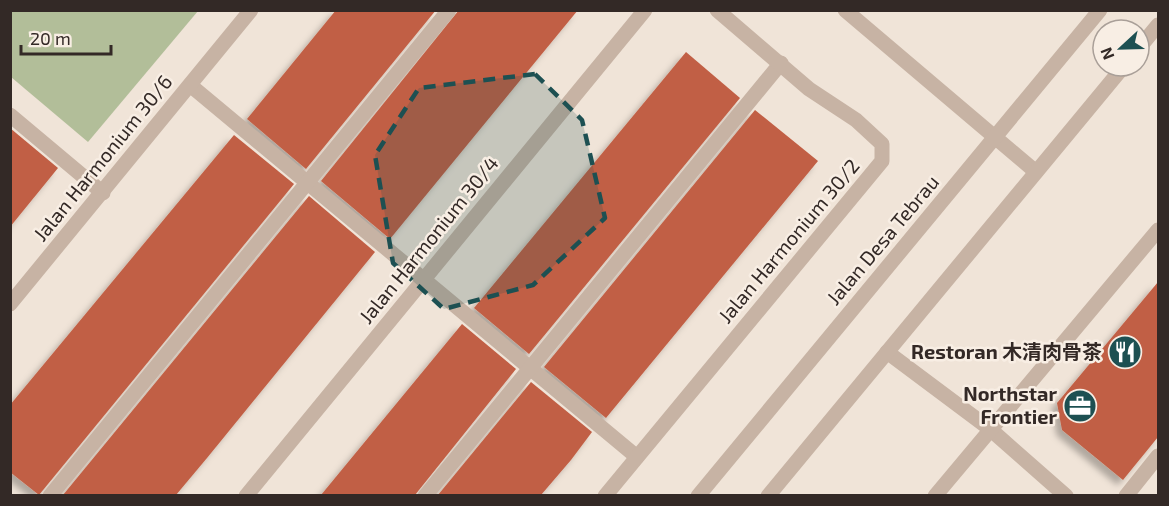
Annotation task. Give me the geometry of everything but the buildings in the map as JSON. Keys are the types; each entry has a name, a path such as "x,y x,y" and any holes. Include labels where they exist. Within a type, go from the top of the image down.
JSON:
{"street":[{"name":"Jalan Harmonium 30/6","path":"10,304 251,10"},
{"path":"50,495 449,10"},
{"name":"Jalan Harmonium 30/4","path":"246,495 645,10"},
{"name":"Jalan Harmonium 30/2","path":"605,495 882,161 882,144 856,120 809,89 717,10"},
{"path":"845,10 1036,172"},
{"name":"Jalan Desa Tebrau","path":"698,495 1100,10"},
{"path":"424,495 781,63"},
{"path":"768,495 1114,78"},
{"path":"190,85 637,457"},
{"path":"10,115 103,193"},
{"path":"935,495 1158,230"},
{"path":"887,352 990,429 1066,495"},
{"path":"1126,495 1158,456"}],"highlighted area":[{"path":"535,74 582,120 605,218 533,285 444,309 393,263 375,155 419,88"}],"green space":[{"path":"11,10 198,11 88,142 11,77"}],"place":[{"name":"Restoran 木清肉骨茶","path":"1125,352"},
{"name":"Northstar Frontier","path":"1080,406"}]}
